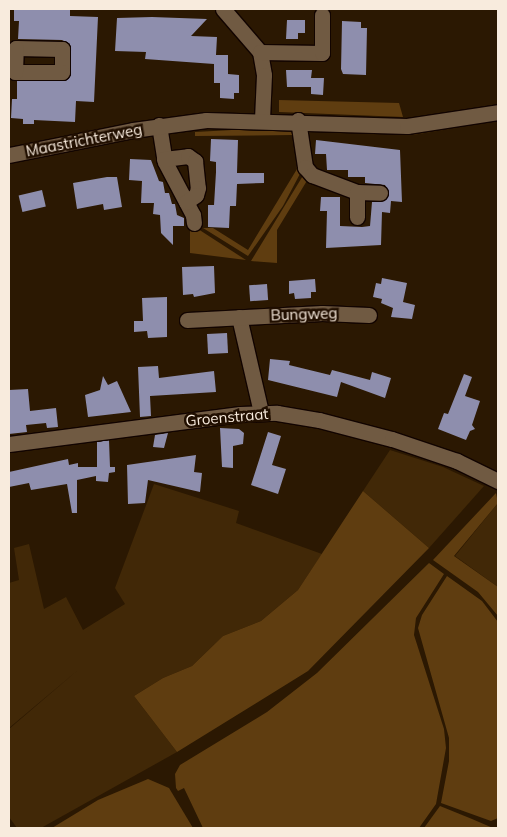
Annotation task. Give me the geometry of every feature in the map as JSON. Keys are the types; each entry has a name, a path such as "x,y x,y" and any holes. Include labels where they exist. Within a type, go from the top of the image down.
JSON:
{"street":[{"path":"224,9 260,52 264,75 262,119"},
{"path":"260,52 322,54 322,15"},
{"name":"Maastrichterweg","path":"9,155 158,125 262,119 407,126 498,112"},
{"path":"298,120 308,172 357,192 380,192"},
{"name":"Maastrichterweg","path":"158,125 164,159 194,215 194,223"},
{"path":"164,159 188,156 195,161 198,188 196,195 186,202"},
{"path":"356,216 357,192"},
{"name":"Bungweg","path":"187,320 322,313 369,315"},
{"path":"239,317 261,412"},
{"name":"Groenstraat","path":"9,444 261,412 319,420 392,439 457,461 497,480"}],"shaded area":[{"path":"279,100 399,103 403,117 279,112"},
{"path":"498,118 498,121 413,135 413,131"},
{"path":"250,129 296,131 302,170 283,206 248,256 203,228 213,228 248,250 297,169 293,135 195,136 195,132"},
{"path":"304,174 308,179 277,230 277,263 251,261"},
{"path":"190,227 198,229 246,260 190,253"},
{"path":"390,450 443,467 484,486 429,548 363,491"},
{"path":"154,484 239,511 236,523 322,554 298,590 261,621 223,636 192,666 163,678 134,696 177,752 41,828 17,828 9,817 9,729 78,670 9,728 9,583 19,580 14,548 29,544 44,609 66,597 83,630 125,604 115,588"},
{"path":"363,491 429,548 308,671 177,752 134,696 163,678 192,666 223,636 261,621 298,590"},
{"path":"496,493 498,503 454,556 498,587 498,616 478,592 433,560"},
{"path":"498,503 498,587 455,556"},
{"path":"429,563 444,574 416,618 414,635 444,729 446,748 436,804 419,828 203,828 184,788 178,791 176,788 175,774 180,765 267,712 317,673"},
{"path":"447,576 482,601 498,622 498,818 491,821 441,803 449,761 449,738 418,628 422,615"},
{"path":"148,779 169,788 193,828 52,828 98,800"},
{"path":"440,806 472,819 493,828 424,828"}],"building":[{"path":"14,9 70,9 70,16 98,17 94,102 76,101 75,122 34,120 34,124 23,124 23,119 11,118 12,99 17,99 17,81 62,81 71,72 70,44 62,40 18,39 19,21 14,21"},
{"path":"117,18 207,19 191,36 217,37 216,55 228,55 228,74 239,75 239,93 234,93 234,99 220,98 220,83 214,83 214,64 145,59 146,52 115,51"},
{"path":"287,20 305,20 305,33 298,33 298,39 286,39"},
{"path":"342,21 361,22 361,28 367,28 366,75 343,74 341,69"},
{"path":"286,70 312,70 311,78 324,78 323,95 311,94 311,87 287,87"},
{"path":"211,139 238,140 237,173 264,173 264,183 237,184 236,206 230,206 229,228 208,227 208,205 214,205 216,172 216,162 210,161"},
{"path":"316,140 400,150 402,202 391,201 390,213 382,212 381,245 326,248 327,211 320,211 321,197 340,197 340,226 362,227 370,226 372,202 384,201 389,193 385,185 365,183 365,177 348,177 348,170 327,170 326,154 315,154"},
{"path":"130,159 151,160 159,181 163,182 165,193 169,193 172,204 175,204 177,215 184,218 184,226 173,226 173,245 161,233 160,215 153,214 154,203 141,203 142,181 129,180"},
{"path":"117,177 122,207 104,210 103,204 77,209 73,183"},
{"path":"42,190 46,207 22,212 19,195"},
{"path":"214,266 215,293 194,297 193,294 183,295 182,267"},
{"path":"382,278 407,283 403,302 415,305 412,319 391,317 393,308 381,303 382,299 373,297 376,283 381,284"},
{"path":"315,279 316,292 311,292 311,298 295,299 294,293 289,294 289,281"},
{"path":"267,284 268,300 250,301 249,285"},
{"path":"167,297 167,337 148,338 147,331 134,332 134,321 143,321 142,298"},
{"path":"227,333 228,353 208,354 207,334"},
{"path":"270,359 290,361 289,365 330,375 332,370 370,380 372,372 391,378 385,398 341,382 337,397 268,380"},
{"path":"158,366 159,378 214,371 216,392 150,396 151,416 140,417 138,367"},
{"path":"464,374 472,377 465,396 480,401 472,425 475,429 470,431 466,440 438,429 444,413 448,414"},
{"path":"103,376 108,385 117,381 131,412 88,417 85,395 100,390"},
{"path":"28,389 30,411 56,408 58,427 47,428 46,423 26,425 27,432 9,434 9,390"},
{"path":"220,428 239,429 244,433 243,444 233,446 233,468 222,467"},
{"path":"268,432 281,436 272,465 286,469 278,494 251,485"},
{"path":"168,433 164,448 153,447 155,435"},
{"path":"109,440 110,467 115,467 115,472 109,473 108,482 96,481 96,476 77,480 77,513 72,513 67,484 31,490 29,483 9,487 9,472 68,459 69,465 78,463 78,467 97,467 97,442"},
{"path":"196,455 194,472 202,473 200,492 148,480 145,503 128,504 127,465"}]}
